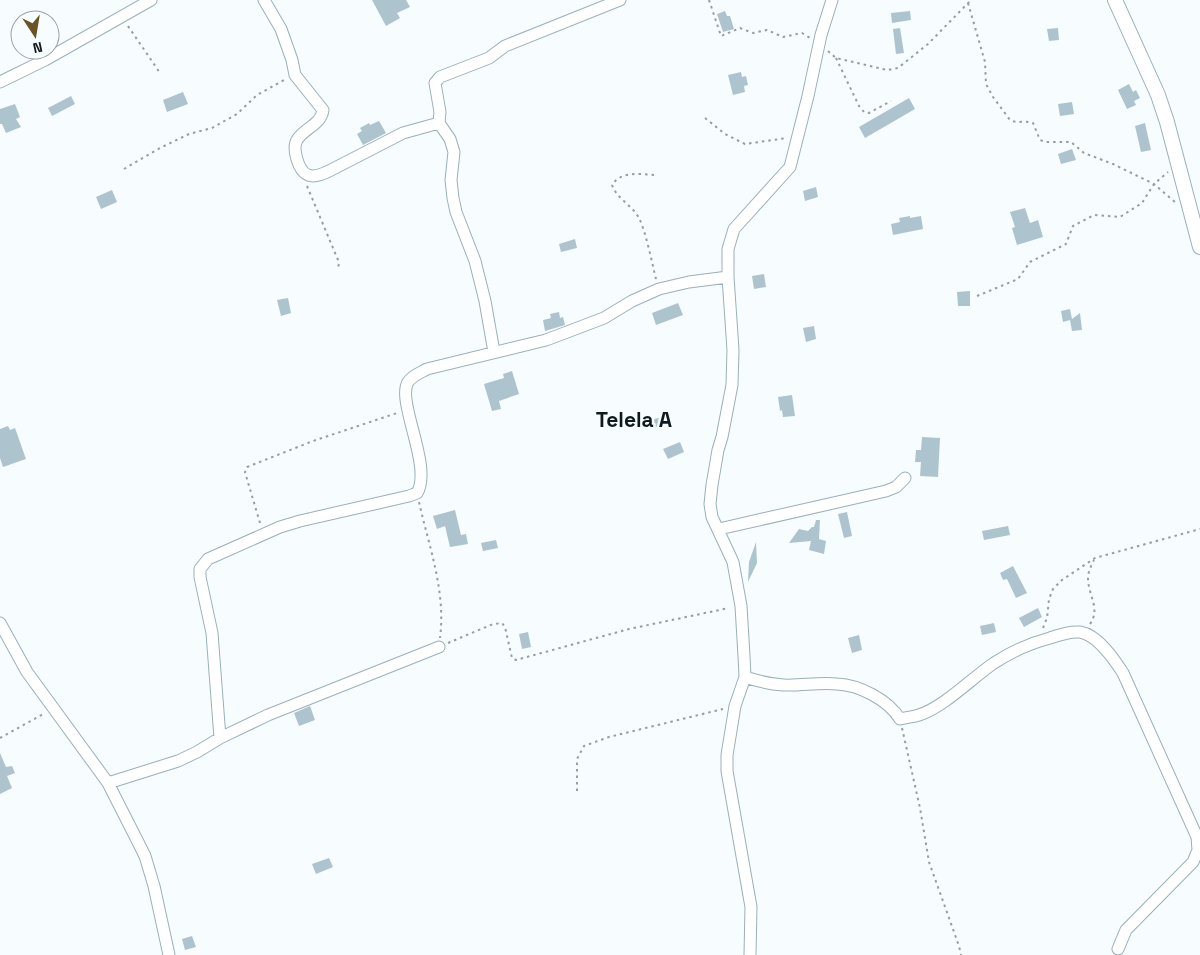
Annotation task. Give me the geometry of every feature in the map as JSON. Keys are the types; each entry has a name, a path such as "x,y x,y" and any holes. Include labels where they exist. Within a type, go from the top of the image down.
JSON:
{"street":[{"path":"0,82 45,60 151,0"},
{"path":"494,352 485,301 475,260 456,212 451,180 454,152 450,139 439,123 440,112 435,83 440,77 489,58 505,46 620,0"},
{"path":"750,955 752,908 728,771 727,755 735,706 745,678 740,606 733,562 712,517 711,497 718,450 732,385 733,350 728,249 734,229 790,167 821,35 832,0"},
{"path":"1114,0 1158,95 1196,217 1200,247"},
{"path":"269,1 282,29 295,75 320,105 323,113 315,125 301,135 296,142 296,155 303,172 308,175 320,174 403,134 439,123"},
{"path":"220,738 212,633 200,569 208,559 263,534 300,521 417,493 421,483 421,470 406,387 412,377 428,370 546,340 604,318 632,301 659,289 689,282 728,277"},
{"path":"719,529 886,491 896,487 905,478"},
{"path":"0,622 27,672 108,783 145,856 154,886 169,955"},
{"path":"745,678 770,684 838,684 849,686 889,704 900,719 920,715 940,704 995,662 1038,641 1067,632 1081,632 1104,647 1115,660 1122,673 1197,837 1198,850 1193,862 1126,930 1118,949"},
{"path":"108,783 178,761 220,738 303,701 438,647"}],"path":[{"path":"709,0 722,36 740,28 753,33 766,30 783,37 802,33 836,58 887,70 898,68 928,44 971,0"},
{"path":"968,3 985,62 986,84 1010,120 1033,123 1040,140 1046,142 1071,142 1084,153 1113,164 1154,184 1176,203"},
{"path":"121,16 160,73"},
{"path":"836,58 859,106 864,112 868,113 891,101"},
{"path":"124,169 189,134 212,128 237,114 257,95 295,75"},
{"path":"705,118 725,134 745,144 797,137"},
{"path":"977,296 1018,280 1030,262 1066,244 1074,226 1080,222 1094,215 1120,217 1142,202 1154,184 1178,164"},
{"path":"303,172 338,260 337,270"},
{"path":"654,175 627,174 616,180 612,185 617,195 629,205 640,220 659,289"},
{"path":"263,534 247,479 247,467 313,441 409,409"},
{"path":"417,493 434,558 442,620 438,647"},
{"path":"1038,641 1047,618 1049,599 1053,589 1062,580 1095,558 1200,529"},
{"path":"1081,632 1091,623 1094,617 1094,606 1088,580 1089,571 1095,558"},
{"path":"438,647 493,624 502,623 505,627 512,658 516,660 629,629 740,606"},
{"path":"577,791 577,759 584,746 609,737 735,706"},
{"path":"0,738 54,709"},
{"path":"900,719 920,808 929,862 941,900 960,946 961,955"}],"building":[{"path":"372,0 406,0 410,7 397,13 400,18 386,26"},
{"path":"725,11 727,16 730,16 734,29 723,32 717,14"},
{"path":"910,11 911,20 892,23 891,13"},
{"path":"900,28 904,53 896,54 893,29"},
{"path":"1058,28 1059,40 1049,41 1047,29"},
{"path":"741,72 742,77 746,76 748,85 744,86 745,92 733,95 728,75"},
{"path":"1129,84 1133,92 1136,90 1140,98 1134,101 1136,105 1127,109 1118,90"},
{"path":"183,92 188,104 167,112 163,100"},
{"path":"71,96 75,104 52,116 48,108"},
{"path":"909,98 915,109 865,138 859,127"},
{"path":"1072,102 1074,114 1060,116 1058,104"},
{"path":"15,104 20,117 16,119 21,127 6,133 2,124 0,124 0,109"},
{"path":"379,121 386,133 363,145 357,134 362,131 360,128 369,123 370,125"},
{"path":"1145,123 1151,150 1141,152 1135,126"},
{"path":"1072,149 1076,160 1061,164 1058,154"},
{"path":"816,187 818,197 805,201 803,191"},
{"path":"112,190 117,202 101,209 96,197"},
{"path":"1025,208 1030,223 1038,220 1043,237 1017,245 1012,228 1015,227 1010,212"},
{"path":"910,216 910,218 921,216 923,229 893,235 891,224 900,222 899,218"},
{"path":"575,239 577,248 561,252 559,244"},
{"path":"764,274 766,287 754,289 752,276"},
{"path":"970,291 970,306 958,306 957,292"},
{"path":"288,298 291,313 281,316 277,300"},
{"path":"678,303 683,315 656,325 652,313"},
{"path":"1070,309 1072,319 1080,313 1082,330 1072,331 1070,320 1063,322 1061,311"},
{"path":"559,312 560,318 563,317 565,325 545,331 543,320 551,318 550,314"},
{"path":"814,326 816,339 806,342 803,328"},
{"path":"512,371 519,394 499,401 501,409 492,411 484,384 504,378 503,374"},
{"path":"792,395 795,416 783,417 778,397"},
{"path":"667,416 669,424 652,428 650,420"},
{"path":"8,426 10,430 15,428 26,459 3,467 0,458 0,429"},
{"path":"922,437 940,438 938,477 920,476 921,462 915,462 916,450 921,450"},
{"path":"680,442 684,452 668,459 663,449"},
{"path":"455,510 461,535 466,534 468,544 450,547 445,526 437,529 433,516"},
{"path":"847,512 852,536 844,538 838,514"},
{"path":"816,520 820,520 819,539 826,541 824,554 809,550 811,541 789,543 799,529 808,531 814,527"},
{"path":"1008,526 1010,535 984,540 982,531"},
{"path":"496,540 498,548 483,551 481,543"},
{"path":"756,542 757,563 748,582 749,562"},
{"path":"1013,566 1027,593 1016,598 1007,579 1003,580 1000,573"},
{"path":"1038,608 1042,617 1024,627 1019,618"},
{"path":"994,623 996,632 982,635 980,626"},
{"path":"528,632 531,647 522,649 519,634"},
{"path":"859,635 862,650 852,653 848,638"},
{"path":"310,706 315,720 299,726 294,713"},
{"path":"0,753 6,767 12,766 15,773 7,776 12,788 0,794"},
{"path":"329,858 333,867 316,874 312,864"},
{"path":"192,936 196,947 185,950 182,939"}],"district":[{"name":"Telela A","path":"634,419"}]}
